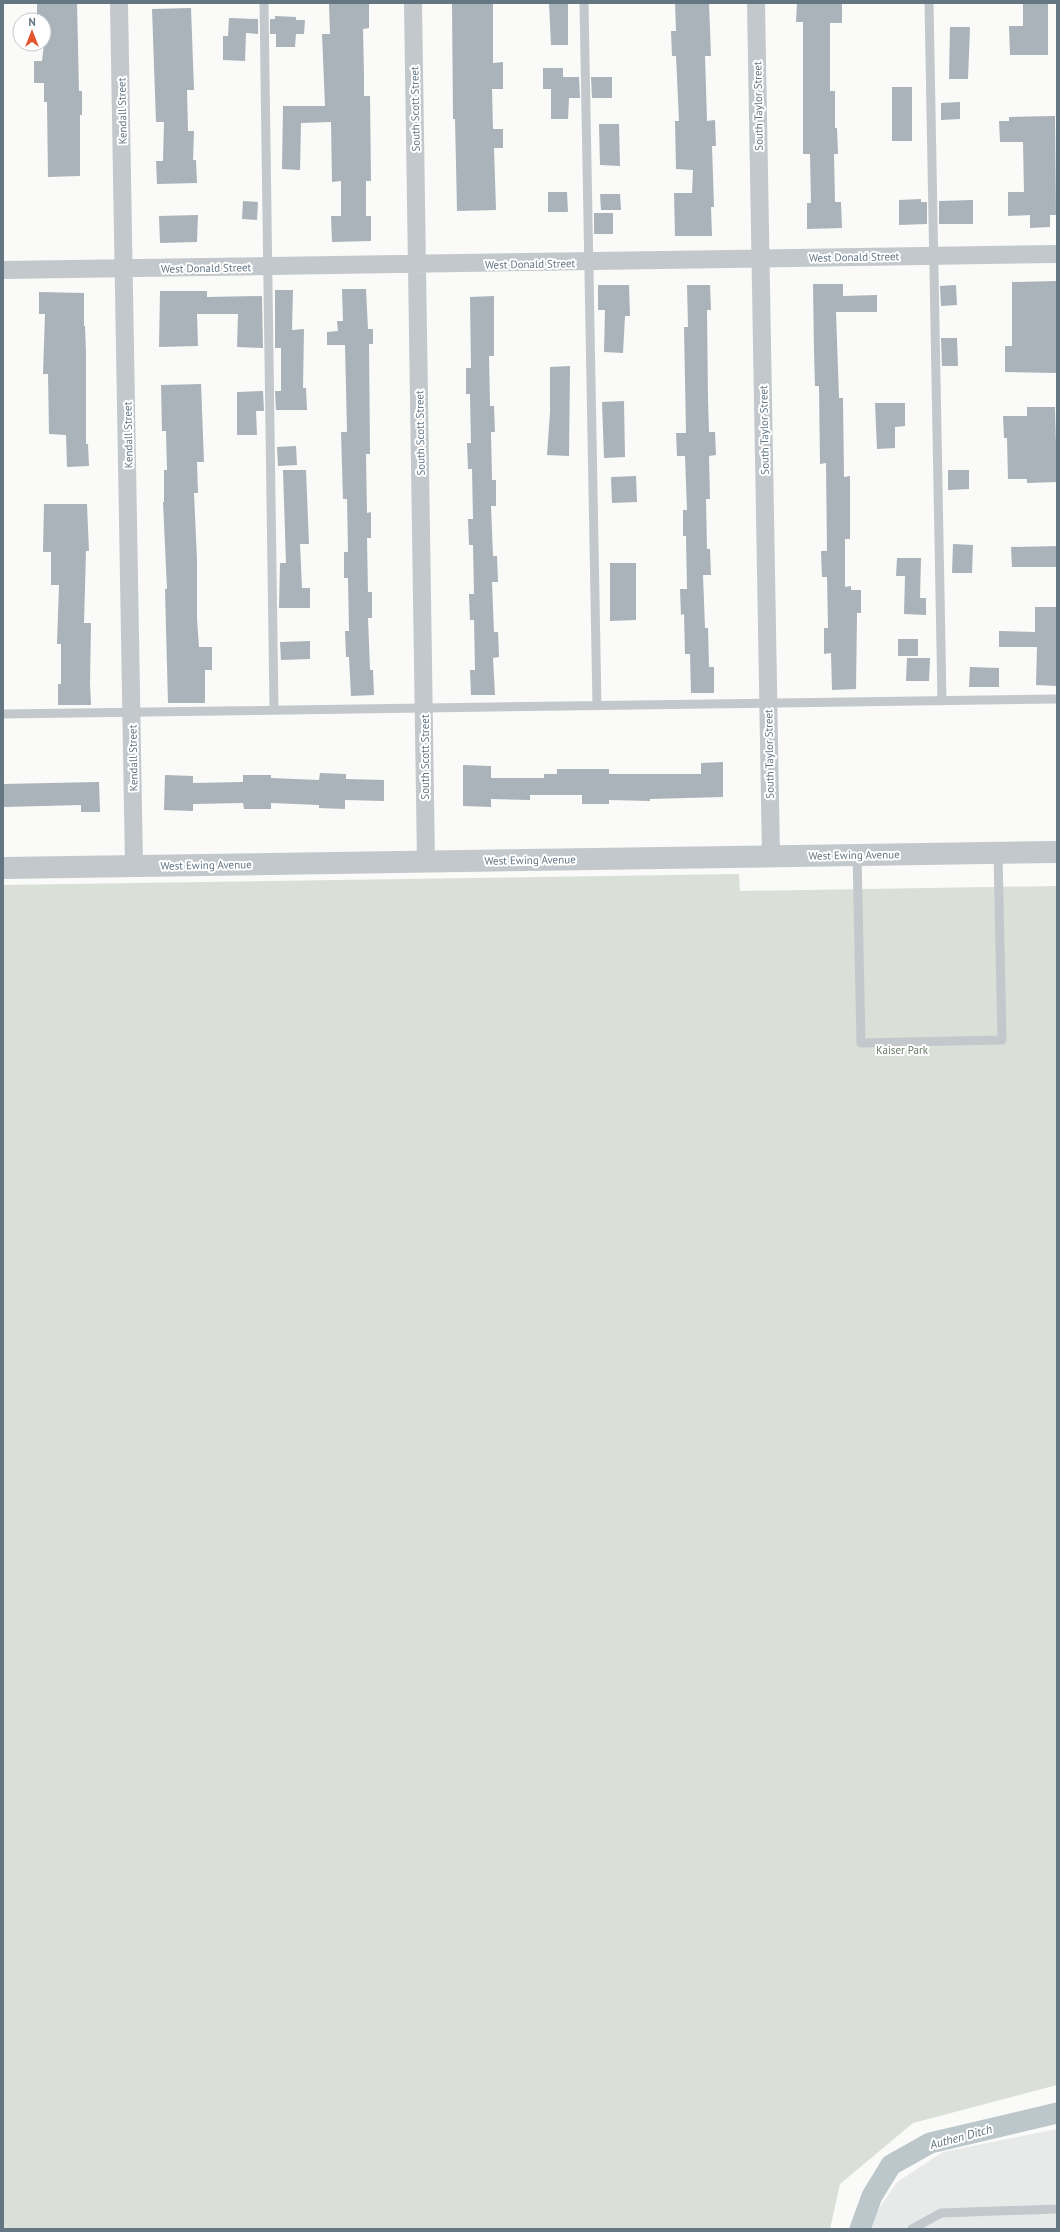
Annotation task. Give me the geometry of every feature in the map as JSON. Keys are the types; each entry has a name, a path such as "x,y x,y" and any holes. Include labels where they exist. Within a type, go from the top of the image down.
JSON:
{"street":[{"name":"Kendall Street","path":"119,3 125,269 134,866"},
{"name":"South Scott Street","path":"413,3 426,862"},
{"name":"South Taylor Street","path":"756,3 771,856"},
{"name":"West Donald Street","path":"3,270 417,266 1057,254"},
{"name":"West Ewing Avenue","path":"3,868 1057,852"}],"lane":[{"path":"264,3 274,710"},
{"path":"584,3 597,706"},
{"path":"929,3 942,701"},
{"path":"3,714 1057,700"},
{"path":"857,855 861,1043 1002,1040 998,852"},
{"path":"912,2229 940,2213 1057,2209"}],"shaded area":[{"path":"1057,2129 1057,2229 872,2229 874,2216 897,2182 943,2152"}],"green space":[{"name":"Kaiser Park","path":"739,874 740,891 1057,886 1057,2085 913,2123 840,2184 830,2229 3,2229 3,885"}],"building":[{"path":"37,3 77,3 79,91 82,91 82,115 80,115 80,176 48,177 47,102 44,102 44,83 34,83 34,61 42,61 43,52 52,52 52,12 37,12"},
{"path":"369,3 369,28 363,29 364,96 370,96 371,181 366,181 366,216 371,216 371,241 332,242 331,216 341,216 341,181 332,182 331,122 301,123 300,170 282,169 283,106 325,106 322,34 330,34 329,4"},
{"path":"452,3 493,3 493,63 503,62 503,89 492,89 493,129 503,129 503,148 494,148 496,210 457,211 455,119 453,119"},
{"path":"549,3 568,3 568,45 551,45"},
{"path":"675,3 709,3 711,56 705,56 707,121 715,120 716,146 712,146 714,207 711,207 712,236 675,236 674,193 692,193 693,170 676,169 675,121 679,121 676,56 672,56 671,31 676,31"},
{"path":"797,3 842,3 842,23 830,23 830,91 835,91 835,128 837,128 838,154 834,154 835,202 841,202 842,228 807,229 807,203 811,203 810,154 803,154 803,22 796,22"},
{"path":"1023,3 1048,3 1048,55 1010,55 1009,26 1023,26"},
{"path":"191,8 194,90 187,90 188,131 194,131 193,160 196,160 197,183 157,184 156,161 163,161 164,122 156,122 152,9"},
{"path":"275,16 296,17 296,20 305,20 304,34 296,34 295,47 276,47 276,34 270,34 270,19 275,19"},
{"path":"229,18 258,19 258,34 246,33 245,61 223,60 223,36 228,36"},
{"path":"950,27 970,27 968,79 949,79"},
{"path":"543,68 563,68 563,77 579,77 580,98 569,98 568,119 551,119 551,89 543,89"},
{"path":"591,77 612,77 612,98 592,98"},
{"path":"892,87 912,87 912,141 892,141"},
{"path":"960,102 960,119 941,120 941,103"},
{"path":"1055,116 1056,215 1050,215 1050,227 1030,228 1030,215 1008,216 1008,192 1024,192 1023,142 1000,142 999,121 1009,121 1009,117"},
{"path":"599,124 619,124 620,166 600,165"},
{"path":"548,192 567,192 568,212 548,212"},
{"path":"600,194 620,194 621,210 601,210"},
{"path":"921,199 921,202 927,202 927,224 899,225 899,200"},
{"path":"973,200 973,224 939,224 939,201"},
{"path":"243,201 258,202 257,220 242,219"},
{"path":"594,213 613,213 613,234 594,234"},
{"path":"198,215 197,242 160,243 159,216"},
{"path":"1057,281 1057,373 1005,372 1005,346 1012,346 1012,282"},
{"path":"813,284 843,284 843,296 877,295 877,312 836,312 839,398 843,398 844,477 850,476 850,539 845,539 845,587 851,586 851,590 861,590 861,613 857,613 856,689 832,690 831,653 824,654 824,628 828,628 827,577 822,577 821,551 827,551 826,463 820,464 819,386 815,386"},
{"path":"598,285 629,285 630,316 625,316 623,353 604,352 605,310 598,310"},
{"path":"687,285 710,285 711,310 707,310 709,432 715,432 716,455 709,456 710,499 706,499 707,549 710,549 711,575 703,575 705,628 708,628 709,667 714,667 714,693 691,693 690,654 685,654 684,614 681,615 680,589 687,589 686,536 683,536 683,510 687,510 685,456 677,456 676,433 686,433 684,327 688,327"},
{"path":"956,285 957,305 941,306 940,286"},
{"path":"342,289 366,289 368,329 373,329 373,344 369,344 370,454 366,454 367,513 371,512 371,538 367,538 368,592 372,592 372,618 368,618 370,670 373,670 374,695 351,696 349,657 346,657 345,631 349,631 348,578 344,578 344,552 348,552 347,499 343,499 341,432 347,432 345,345 327,345 327,332 338,331 337,321 343,321"},
{"path":"275,290 293,290 292,330 304,329 303,388 306,388 307,410 276,410 275,391 281,391 281,348 275,348"},
{"path":"160,291 207,291 207,297 262,296 263,348 237,347 238,314 197,314 198,346 159,347"},
{"path":"39,292 84,293 86,352 86,444 88,444 89,466 67,467 66,435 49,434 48,374 43,374 45,314 39,314"},
{"path":"494,296 494,356 489,356 490,406 494,406 495,432 491,432 492,480 496,480 496,506 491,506 493,556 497,556 498,582 492,582 494,632 498,632 499,657 493,658 495,695 471,695 470,670 475,670 474,620 470,620 469,594 474,594 473,545 469,545 468,519 473,519 472,469 468,469 467,443 471,443 470,394 466,394 466,368 471,368 470,297"},
{"path":"941,338 957,338 958,366 942,366"},
{"path":"570,366 569,456 547,455 550,412 550,367"},
{"path":"201,384 204,462 197,462 198,493 194,493 197,560 197,619 199,647 212,647 212,670 205,670 205,703 168,703 165,589 167,589 163,502 164,470 167,470 166,431 162,431 161,385"},
{"path":"263,391 264,411 256,411 257,435 237,435 237,392"},
{"path":"624,401 625,457 604,458 602,402"},
{"path":"875,403 905,403 905,426 895,427 895,448 877,449"},
{"path":"1027,407 1055,407 1057,482 1027,483 1027,479 1008,479 1007,438 1004,438 1003,416 1027,416"},
{"path":"296,446 297,465 278,466 277,447"},
{"path":"283,470 306,470 309,544 300,544 302,588 310,588 310,608 279,608 280,563 286,563"},
{"path":"948,470 969,470 969,489 948,490"},
{"path":"636,476 637,502 612,503 611,477"},
{"path":"44,504 87,504 89,551 86,551 84,623 91,623 91,705 58,705 58,684 61,684 61,644 57,644 59,585 51,585 51,552 43,552"},
{"path":"953,544 973,545 972,573 952,573"},
{"path":"1057,546 1057,567 1012,567 1011,547"},
{"path":"897,558 921,558 920,598 926,598 926,615 904,614 905,576 896,576"},
{"path":"610,563 636,563 636,620 610,621"},
{"path":"1035,607 1057,607 1057,686 1036,685 1037,647 999,647 999,631 1035,632"},
{"path":"898,639 918,639 918,656 898,656"},
{"path":"310,641 310,659 281,660 280,642"},
{"path":"907,658 930,658 929,681 906,681"},
{"path":"970,667 999,668 999,687 969,687"},
{"path":"723,762 723,797 650,799 650,801 609,800 609,804 582,804 582,795 530,795 530,800 491,799 491,807 463,806 463,765 491,766 491,778 544,778 544,774 557,774 557,769 609,769 609,774 701,774 701,763"},
{"path":"320,773 346,774 346,779 384,780 384,801 345,800 345,809 319,808 319,805 271,803 271,809 244,809 243,803 193,804 193,811 164,810 165,775 193,776 193,783 243,782 243,775 271,775 271,778 319,780"},
{"path":"99,782 100,812 81,812 81,805 3,807 3,784"}],"waterway":[{"name":"Authen Ditch","path":"860,2229 872,2196 891,2165 930,2143 1057,2113"}]}
